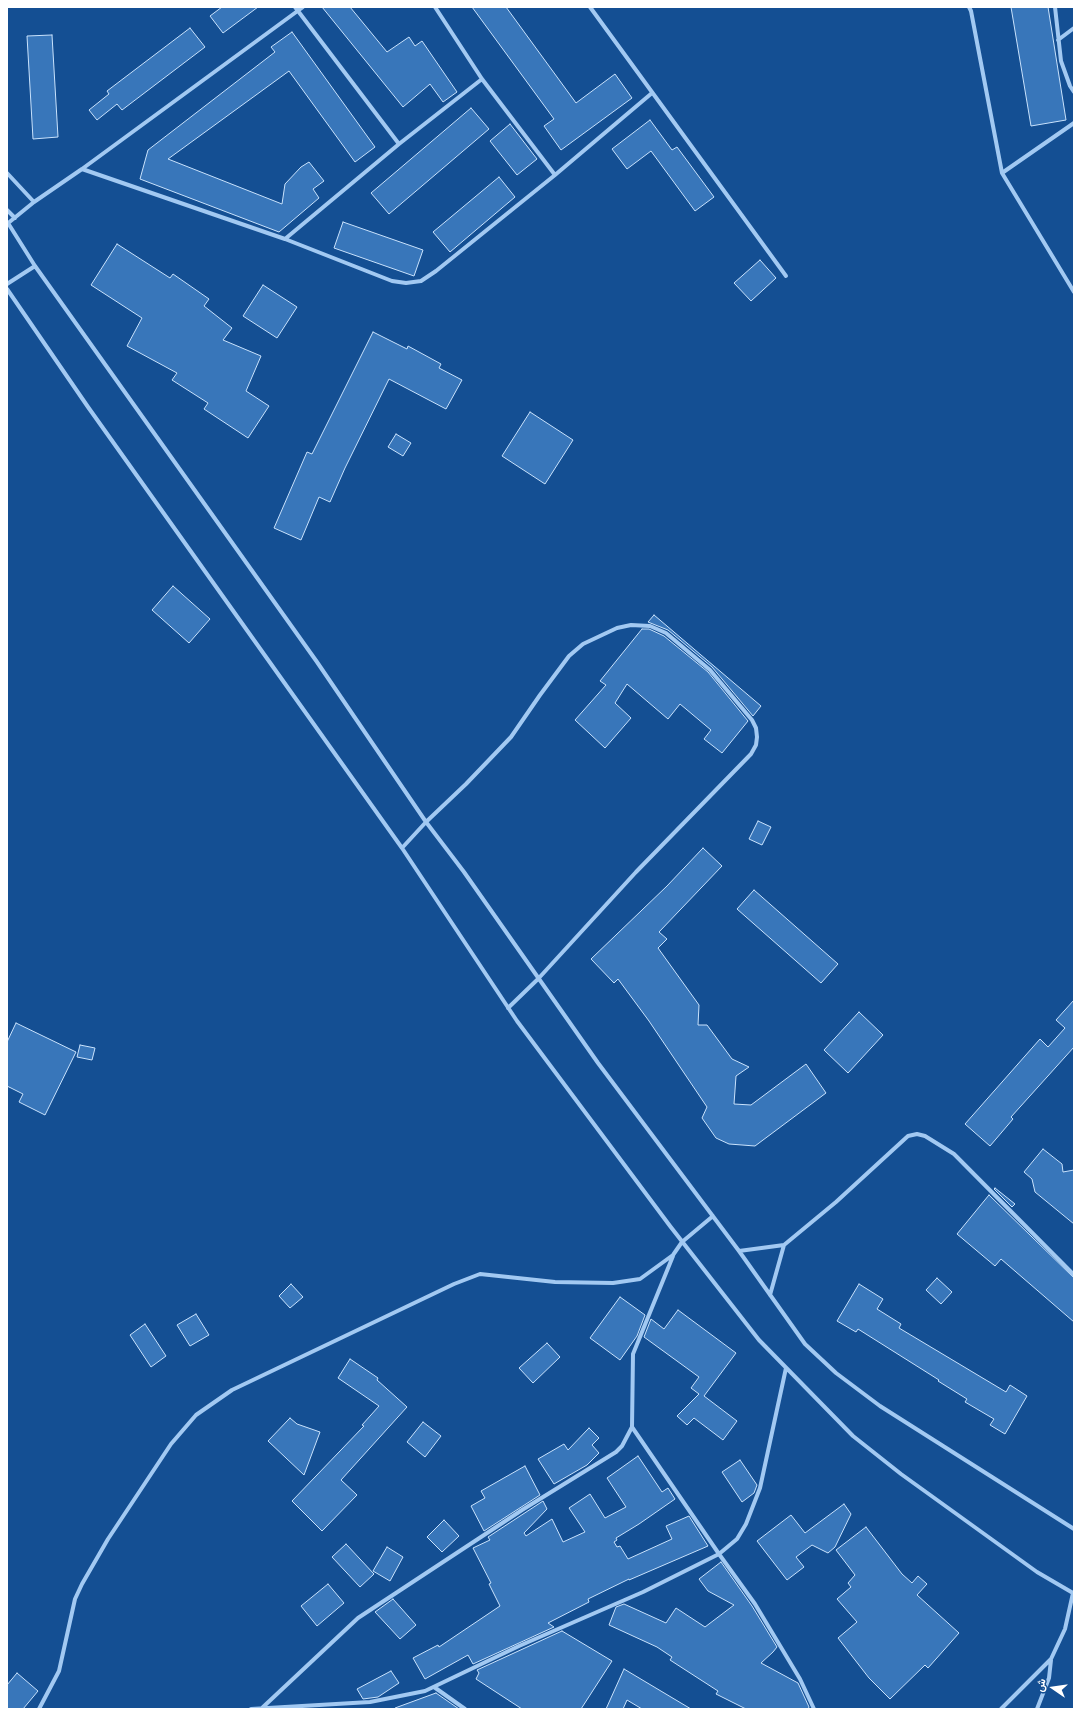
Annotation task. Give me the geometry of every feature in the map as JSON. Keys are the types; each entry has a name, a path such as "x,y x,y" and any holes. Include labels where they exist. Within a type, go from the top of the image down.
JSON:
{"street":[{"path":"303,7 296,9 82,170 34,202 8,224 35,266 317,662 426,822 464,872 598,1063 739,1251 805,1344 836,1373 880,1406 1074,1529"},
{"path":"435,7 482,79 555,175"},
{"path":"590,7 786,276"},
{"path":"1055,7 1061,60 1070,86 1074,92"},
{"path":"970,8 1002,173 1074,292"},
{"path":"296,9 399,144"},
{"path":"1058,40 1074,28"},
{"path":"285,239 399,144 482,79"},
{"path":"82,170 285,239 392,281 406,283 421,281 555,175 652,92"},
{"path":"1002,173 1074,123"},
{"path":"7,173 34,202"},
{"path":"7,210 15,218"},
{"path":"7,284 35,266"},
{"path":"1069,285 1074,281"},
{"path":"7,289 88,407 402,848 508,1008 682,1242 758,1340 853,1436 900,1474 1037,1572 1073,1593 1065,1629 1051,1659 1048,1678 1037,1709"},
{"path":"402,848 511,737 569,656 583,644 617,628 631,625 650,626 666,633 710,670 752,720 756,728 757,737 756,745 751,754 636,872 538,979 508,1008"},
{"path":"739,1251 784,1245 836,1202 908,1136 917,1134 925,1136 954,1154 1074,1275"},
{"path":"262,1709 358,1618 522,1510 616,1452 622,1446 632,1427 633,1354 673,1255 682,1242 713,1216"},
{"path":"770,1295 784,1245"},
{"path":"39,1709 59,1671 75,1599 108,1539 171,1444 196,1416 232,1390 454,1284 480,1274 555,1282 614,1283 640,1279 673,1255"},
{"path":"251,1709 370,1702 425,1691 519,1646 643,1592 719,1554 737,1539 746,1524 760,1488 786,1368"},
{"path":"632,1427 755,1604 800,1679 814,1709"},
{"path":"1001,1709 1051,1659"},
{"path":"434,1687 465,1709"}],"building":[{"path":"222,7 258,7 223,33 210,16"},
{"path":"322,7 350,7 387,52 409,37 415,46 422,41 457,92 443,102 430,84 403,107"},
{"path":"472,7 506,7 576,103 615,74 632,98 561,150 544,126 554,119"},
{"path":"1011,7 1048,7 1066,120 1031,126"},
{"path":"190,28 205,47 122,110 117,104 97,120 89,110 109,94 107,91"},
{"path":"292,32 375,147 355,162 289,71 168,159 282,204 285,184 301,167 309,162 324,181 313,189 319,198 279,232 140,179 148,150 275,52 271,47"},
{"path":"52,35 58,137 33,139 27,36"},
{"path":"471,108 489,129 389,214 371,193"},
{"path":"650,120 672,150 677,147 714,197 695,211 651,151 627,169 612,149"},
{"path":"510,124 537,159 517,175 490,141"},
{"path":"499,177 515,197 450,252 433,232"},
{"path":"343,222 423,250 414,276 334,248"},
{"path":"117,244 170,278 173,274 209,299 204,306 232,328 223,340 261,356 246,391 269,406 248,438 204,409 208,403 172,380 177,373 127,346 142,318 91,285"},
{"path":"760,260 776,278 751,301 734,283"},
{"path":"263,285 297,307 277,338 243,316"},
{"path":"373,332 407,349 408,346 441,364 439,368 462,380 446,409 389,379 330,502 319,497 301,540 274,528 307,452 312,454"},
{"path":"530,412 573,440 545,484 502,456"},
{"path":"396,434 411,443 403,456 388,447"},
{"path":"173,586 210,619 189,643 152,610"},
{"path":"654,615 761,706 753,716 712,667 668,630 648,622"},
{"path":"642,629 649,629 664,636 708,672 748,721 722,753 704,739 711,730 680,704 668,719 627,684 615,703 631,718 605,748 575,720 606,685 600,681"},
{"path":"758,821 771,827 762,845 749,839"},
{"path":"703,848 722,866 659,932 667,939 658,948 699,1005 698,1025 707,1025 732,1059 749,1067 736,1076 734,1104 751,1105 806,1064 826,1093 755,1146 729,1144 716,1138 702,1118 707,1107 649,1021 618,979 614,983 591,959 667,886"},
{"path":"754,890 838,964 821,983 737,909"},
{"path":"1074,1000 1074,1047 1011,1117 1013,1119 990,1146 965,1124 1040,1039 1048,1047 1065,1028 1056,1020"},
{"path":"859,1012 883,1035 848,1073 824,1050"},
{"path":"16,1023 76,1052 45,1115 19,1102 23,1094 7,1086 7,1042"},
{"path":"80,1045 95,1048 92,1060 77,1057"},
{"path":"1043,1149 1062,1164 1063,1172 1074,1170 1074,1224 1035,1192 1032,1179 1024,1172"},
{"path":"995,1188 1015,1204 1012,1207 994,1189"},
{"path":"989,1195 1074,1278 1074,1322 1001,1259 995,1266 957,1234"},
{"path":"937,1278 952,1292 941,1304 926,1290"},
{"path":"291,1284 303,1297 290,1308 279,1296"},
{"path":"859,1284 883,1299 877,1309 901,1324 899,1328 1006,1392 1010,1385 1027,1396 1005,1434 990,1425 994,1419 965,1402 967,1399 938,1381 939,1380 858,1329 856,1332 837,1321"},
{"path":"620,1297 645,1315 637,1336 620,1360 590,1338"},
{"path":"678,1310 736,1353 704,1396 737,1421 723,1440 694,1418 687,1425 677,1416 699,1394 691,1388 699,1377 644,1337 651,1319 664,1329"},
{"path":"196,1314 209,1335 190,1346 177,1325"},
{"path":"145,1324 166,1356 151,1367 130,1335"},
{"path":"547,1343 560,1357 533,1383 519,1368"},
{"path":"350,1359 378,1378 377,1380 407,1407 341,1480 357,1495 322,1531 292,1501 364,1426 362,1425 379,1406 338,1378"},
{"path":"290,1418 297,1424 320,1432 304,1475 268,1441"},
{"path":"423,1422 441,1436 425,1457 407,1442"},
{"path":"589,1428 599,1438 592,1445 599,1453 587,1465 554,1484 538,1459 564,1444 568,1450"},
{"path":"638,1456 662,1492 668,1488 675,1499 616,1538 617,1540 614,1542 617,1547 620,1546 628,1559 672,1539 666,1526 689,1516 708,1546 629,1579 588,1599 589,1602 548,1623 554,1627 473,1664 468,1655 425,1679 413,1658 438,1645 439,1647 500,1606 489,1584 491,1583 473,1548 490,1540 488,1537 543,1501 547,1509 524,1533 526,1536 552,1519 563,1542 585,1532 569,1508 590,1494 605,1518 626,1507 607,1478"},
{"path":"740,1460 757,1485 754,1493 742,1502 722,1472"},
{"path":"525,1466 540,1495 484,1531 471,1506 485,1498 481,1491"},
{"path":"844,1504 851,1514 835,1547 828,1553 812,1545 796,1557 804,1567 787,1580 757,1541 791,1515 805,1533"},
{"path":"444,1520 459,1536 442,1552 427,1537"},
{"path":"866,1527 902,1574 912,1583 918,1576 927,1584 917,1595 959,1633 928,1668 925,1665 890,1699 869,1678 838,1638 857,1622 837,1599 851,1587 848,1583 855,1575 836,1550"},
{"path":"346,1544 374,1574 360,1587 332,1557"},
{"path":"387,1547 403,1557 390,1581 373,1571"},
{"path":"721,1562 752,1606 777,1647 761,1663 798,1683 809,1707 808,1709 746,1709 716,1694 718,1691 670,1660 672,1657 657,1647 609,1625 616,1607 624,1604 666,1623 676,1608 705,1627 734,1605 708,1591 699,1579"},
{"path":"328,1584 344,1603 317,1626 301,1606"},
{"path":"393,1599 416,1625 400,1639 375,1612"},
{"path":"562,1631 612,1661 581,1709 522,1709 476,1679 479,1673 477,1670"},
{"path":"624,1669 691,1709 642,1709 627,1700 623,1709 606,1709"},
{"path":"391,1671 399,1683 378,1697 363,1699 357,1689"},
{"path":"17,1673 38,1691 23,1709 7,1709 7,1685"},
{"path":"436,1693 459,1709 395,1709 395,1708"}]}
